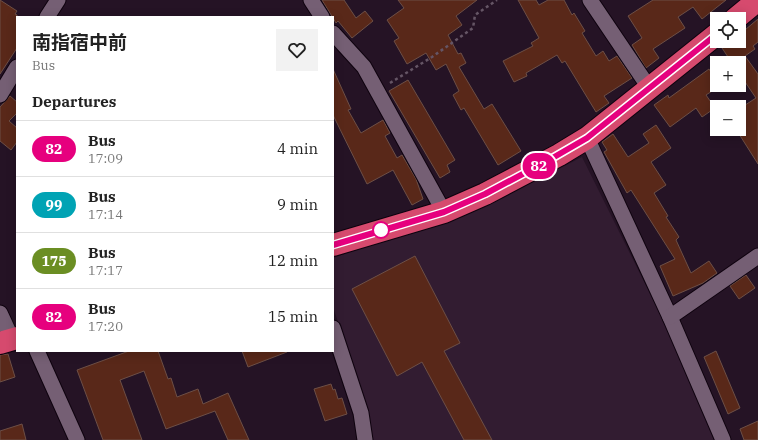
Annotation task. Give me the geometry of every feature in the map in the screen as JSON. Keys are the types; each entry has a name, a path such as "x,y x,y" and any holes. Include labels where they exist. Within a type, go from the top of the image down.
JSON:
{"highway":[{"path":"743,12 758,0"},
{"path":"334,245 444,212 485,194 524,174 587,138 710,40"}],"street":[{"path":"48,16 58,0"},
{"path":"311,0 321,16"},
{"path":"590,0 650,89"},
{"path":"334,34 364,67 444,212"},
{"path":"0,95 16,69"},
{"path":"587,138 670,316 723,440"},
{"path":"670,316 758,256"},
{"path":"0,313 10,340"},
{"path":"334,331 361,413 365,440"},
{"path":"36,352 77,440"}],"path":[{"path":"378,91 432,57 473,28 475,15 497,0"}],"shaded area":[{"path":"582,157 668,330 715,440 371,440 362,393 334,310 334,258 496,201"}],"building":[{"path":"0,0 17,11 15,14 17,16 16,50 0,74"},
{"path":"322,0 344,0 356,18 365,11 373,21 352,38 338,21 336,23 334,16 332,16"},
{"path":"398,0 477,0 456,16 462,25 448,35 458,54 461,53 466,63 459,67 484,109 492,104 521,151 498,165 464,108 461,110 453,95 459,91 446,64 436,70 426,53 407,64 394,41 399,38 387,20 404,8"},
{"path":"518,0 536,0 539,5 548,0 564,0 572,15 574,13 585,31 582,33 596,56 603,51 609,61 617,56 632,78 604,96 609,103 596,112 565,61 562,63 557,55 526,73 527,76 514,82 503,61 533,46 531,43 539,38"},
{"path":"653,0 726,0 702,19 693,7 678,17 685,28 653,49 659,58 646,68 632,45 642,38 628,16"},
{"path":"758,19 758,42 753,46 755,49 745,56 727,56 722,48 746,48 746,29"},
{"path":"746,57 758,74 758,164 740,136 746,136 746,104 756,98 746,83"},
{"path":"709,69 711,92 706,95 710,101 710,111 702,117 696,108 670,127 654,105 668,95 669,98"},
{"path":"334,71 351,109 348,110 361,133 383,120 390,133 385,136 397,158 402,155 416,179 423,199 412,205 393,170 367,184 334,117"},
{"path":"408,80 455,160 447,165 450,172 440,178 389,91"},
{"path":"10,96 16,101 16,114 9,121 16,127 16,143 11,150 0,141 0,107"},
{"path":"656,125 671,148 651,162 666,185 654,193 668,216 666,217 679,237 676,240 691,273 709,261 717,273 703,283 673,296 660,266 675,259 631,190 627,193 604,152 607,150 602,142 613,134 628,157 649,143 643,134"},
{"path":"415,256 460,343 444,351 492,440 464,440 422,362 397,376 352,289"},
{"path":"746,275 755,288 739,299 730,286"},
{"path":"716,351 740,408 728,414 704,357"},
{"path":"126,352 158,352 168,379 171,378 177,397 198,389 203,404 228,393 249,440 228,440 215,411 166,429 144,371 120,380 142,440 103,440 77,370"},
{"path":"242,352 287,352 248,367"},
{"path":"8,354 15,377 0,382 0,355"},
{"path":"331,384 333,390 335,389 338,399 342,398 347,414 325,421 314,389"},
{"path":"758,421 758,440 744,440 740,429"},
{"path":"22,424 26,440 0,440 0,431"}],"bus line":[{"name":"82","path":"334,245 444,212 485,194 530,171 587,138 710,40"}]}
